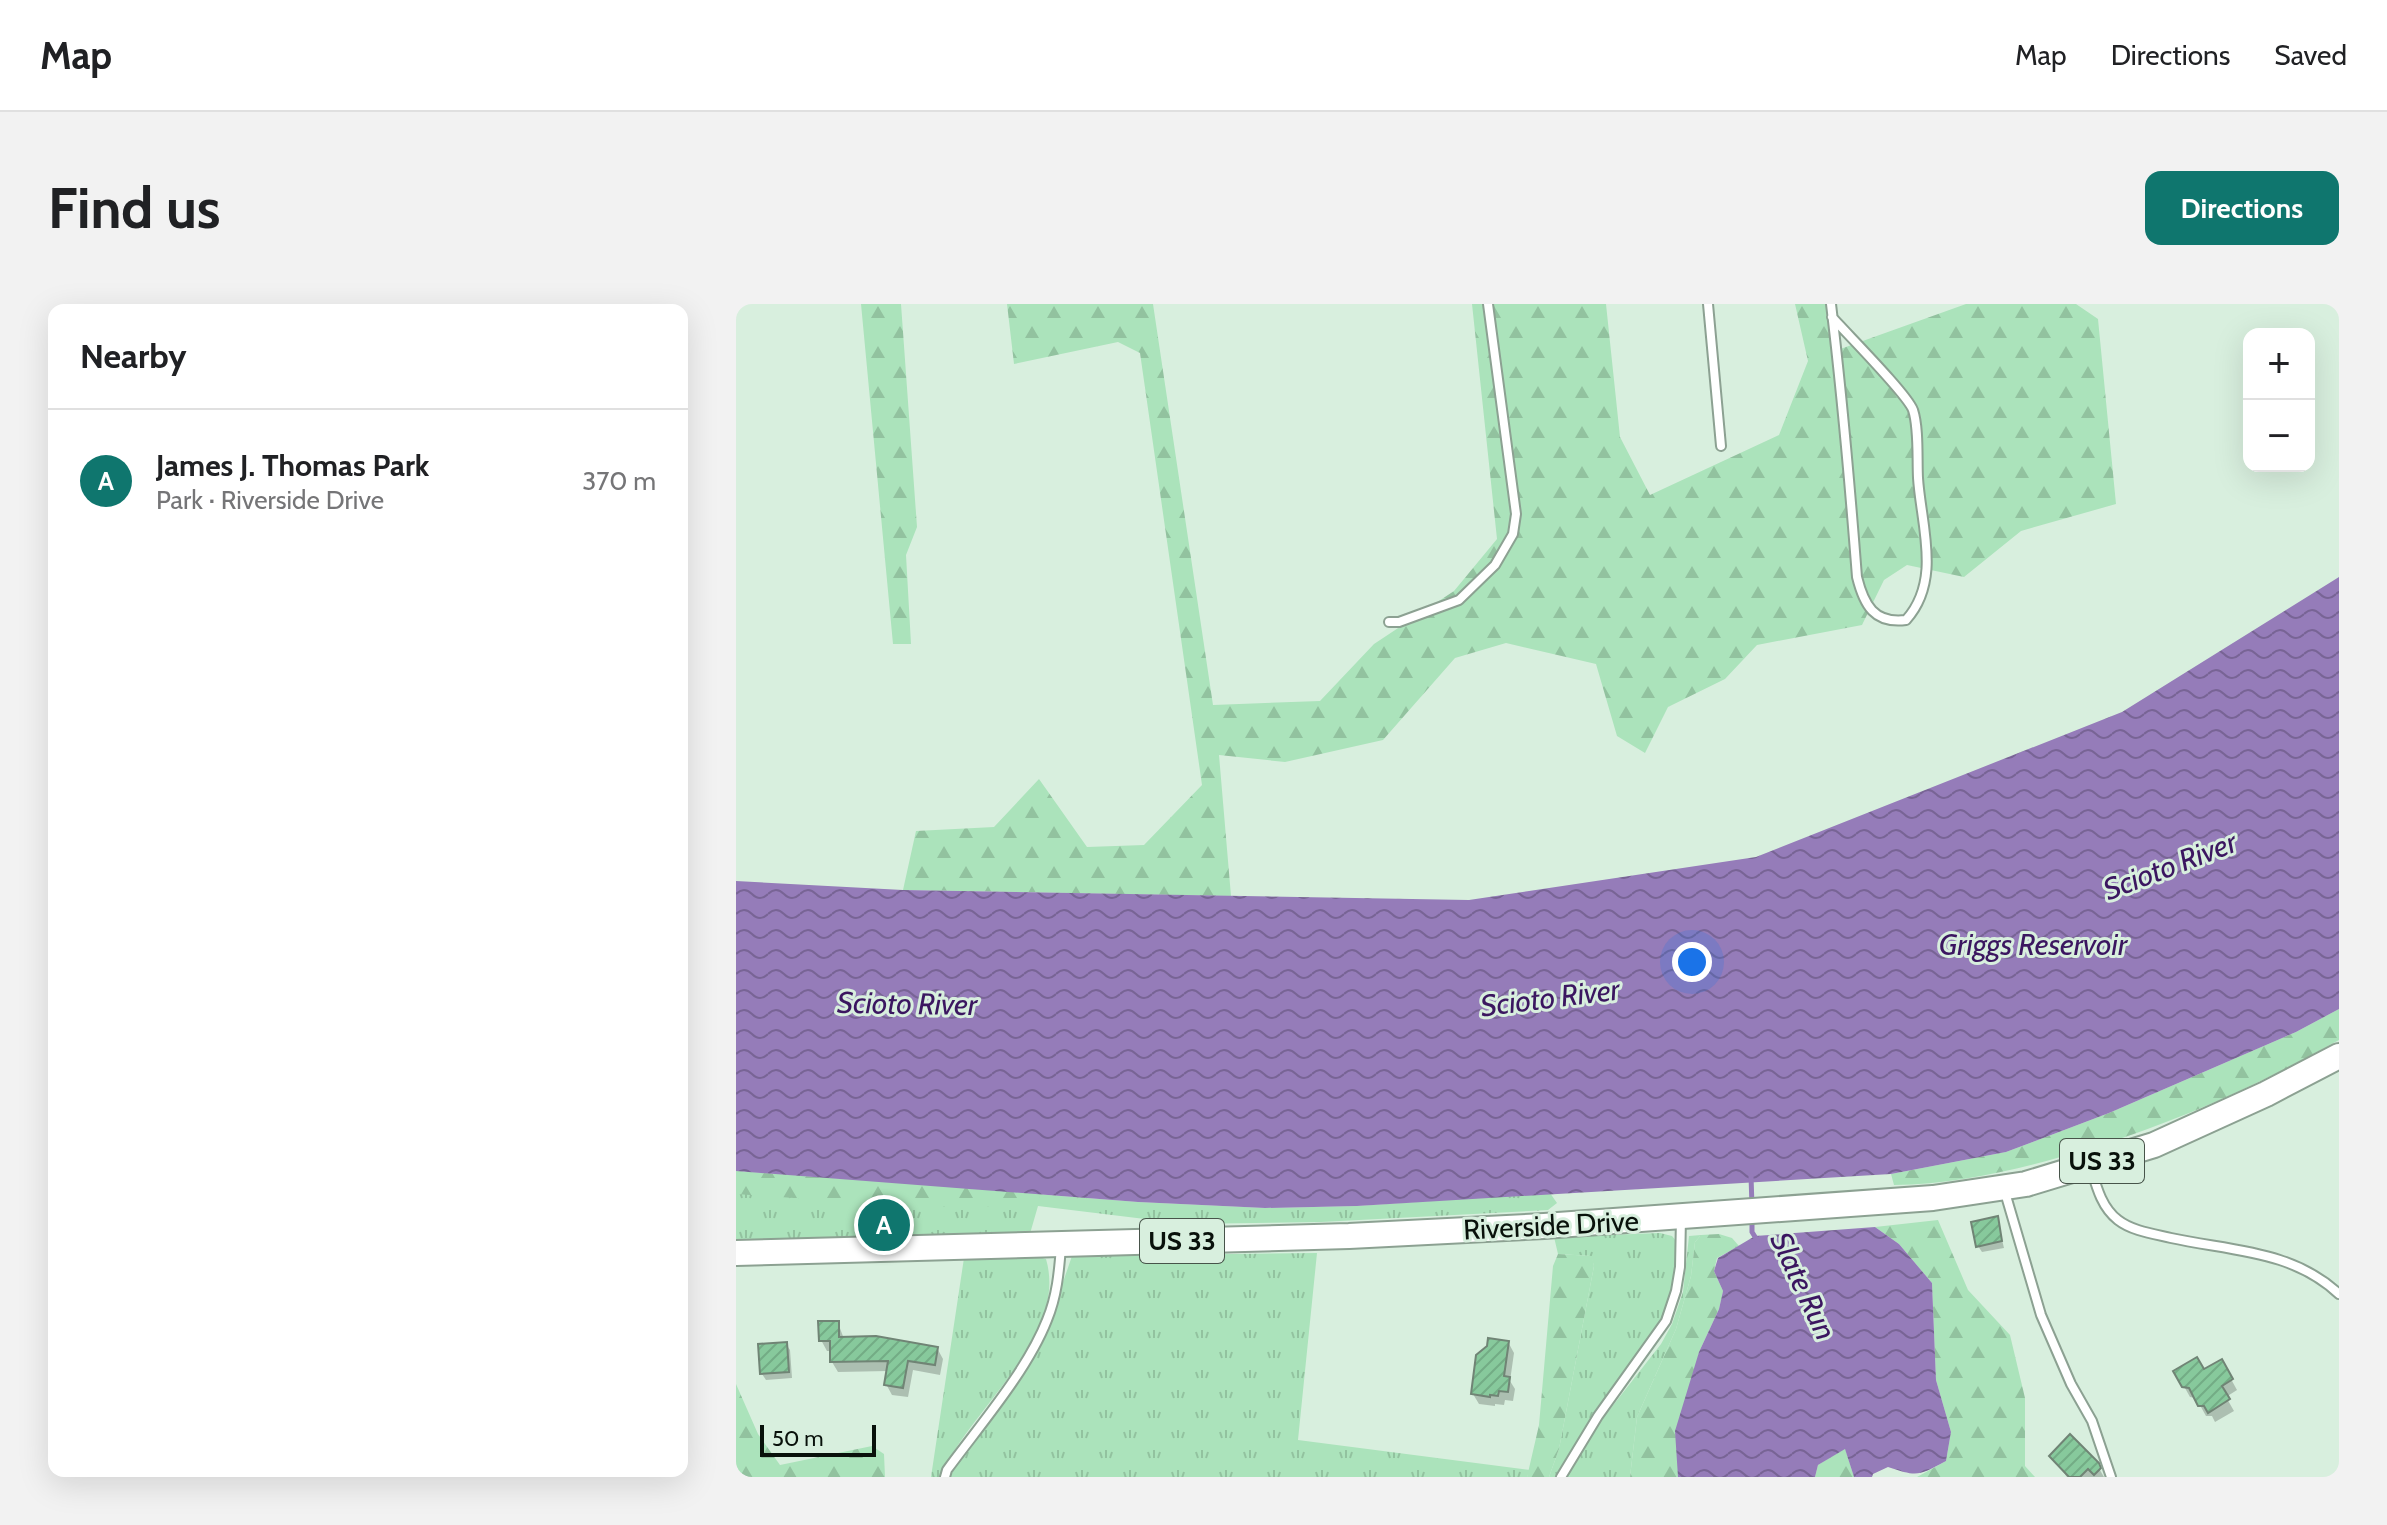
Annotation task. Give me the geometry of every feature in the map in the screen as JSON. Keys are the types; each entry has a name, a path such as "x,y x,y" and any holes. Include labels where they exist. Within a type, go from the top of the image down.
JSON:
{"main road":[{"name":"Riverside Drive","path":"736,1253 1349,1236 1887,1203 2003,1188 2090,1165 2167,1139 2266,1094 2339,1056"}],"lane":[{"path":"1389,622 1399,622 1459,600 1495,565 1513,534 1516,514 1488,304"},
{"path":"1708,304 1721,446"},
{"path":"1831,304 1832,317 1842,392 1857,577 1862,597 1877,616 1890,622 1906,620 1916,609 1924,582 1928,544 1919,490 1913,409 1832,317"},
{"path":"2090,1165 2104,1204 2119,1221 2147,1233 2258,1253 2314,1272 2339,1294"},
{"path":"2003,1188 2041,1315 2071,1384 2092,1421 2111,1477"},
{"path":"1561,1477 1598,1416 1666,1321 1680,1267 1681,1217"},
{"path":"945,1477 1028,1357 1047,1321 1059,1279 1062,1244"}],"green space":[{"path":"861,304 901,304 917,527 906,555 911,644 893,644"},
{"path":"1007,304 1153,304 1213,705 1320,701 1374,644 1454,591 1497,539 1472,304 1606,304 1620,437 1650,495 1779,435 1808,361 1795,304 1826,304 1832,352 1966,304 2076,304 2098,319 2116,504 2021,531 1964,577 1907,565 1884,580 1862,625 1757,645 1725,679 1668,707 1645,753 1617,736 1596,664 1506,643 1455,658 1383,740 1285,762 1219,755 1231,896 903,890 916,831 994,827 1039,779 1087,847 1144,845 1202,785 1140,353 1118,342 1014,364"},
{"path":"2339,1009 2339,1040 2236,1093 2167,1122 2095,1147 2017,1168 1956,1180 1894,1185 1891,1174 2006,1152 2109,1113 2296,1032"},
{"path":"736,1171 1138,1202 1265,1208 1357,1206 1550,1193 1557,1203 1548,1210 1321,1222 1186,1224 1038,1206 1027,1244 736,1253"},
{"path":"736,1171 1041,1193 1037,1206 922,1207 736,1194"},
{"path":"1938,1220 1968,1290 2010,1335 2025,1398 2025,1466 2035,1477 1917,1477 1946,1461 1951,1432 1936,1380 1932,1283 1899,1244 1875,1227"},
{"path":"1660,1233 1672,1236 1677,1242 1675,1277 1666,1310 1655,1331 1593,1414 1555,1477 1549,1477 1559,1449 1594,1266 1591,1256 1558,1254 1554,1237"},
{"path":"1719,1234 1732,1238 1739,1246 1717,1258 1714,1271 1723,1291 1719,1309 1699,1352 1678,1477 1630,1477 1637,1417 1676,1329 1691,1276 1695,1242 1701,1235"},
{"path":"1701,1235 1695,1242 1691,1276 1676,1329 1637,1417 1630,1477 1567,1477 1600,1422 1661,1344 1683,1292 1689,1236"},
{"path":"1317,1253 1298,1440 1530,1470 1527,1477 950,1477 962,1453 1044,1337 1072,1256"},
{"path":"1558,1254 1592,1256 1594,1266 1559,1449 1549,1477 1527,1477 1539,1425 1553,1266"},
{"path":"964,1258 1046,1259 1049,1288 1043,1317 1030,1345 954,1452 940,1477 931,1477"},
{"path":"736,1384 758,1434 780,1465 872,1446 884,1454 885,1477 736,1477"},
{"path":"1845,1448 1854,1477 1815,1477 1818,1465"}],"water":[{"name":"Griggs Reservoir","path":"2339,577 2339,1009 2296,1032 2109,1113 2006,1152 1891,1174 1357,1206 1265,1208 1138,1202 736,1171 736,881 903,890 1469,900 1756,857 2122,712"},
{"path":"1875,1227 1899,1244 1932,1283 1936,1380 1951,1432 1946,1461 1918,1473 1888,1467 1872,1477 1854,1477 1845,1449 1818,1465 1815,1477 1678,1477 1675,1431 1699,1352 1719,1309 1723,1291 1714,1271 1718,1258 1755,1236"}],"building":[{"path":"1998,1216 2002,1241 1976,1247 1971,1222"},
{"path":"818,1321 839,1321 839,1337 876,1336 938,1347 935,1365 908,1361 903,1388 884,1385 888,1361 830,1362 830,1341 819,1341"},
{"path":"1488,1338 1509,1341 1504,1376 1510,1377 1508,1392 1499,1391 1498,1396 1490,1397 1471,1394 1476,1355 1487,1346"},
{"path":"787,1342 789,1372 760,1374 758,1344"},
{"path":"2197,1357 2204,1369 2222,1359 2233,1379 2222,1386 2230,1399 2208,1413 2204,1406 2198,1406 2189,1388 2182,1387 2173,1371"},
{"path":"2070,1434 2099,1463 2101,1468 2094,1475 2088,1469 2080,1477 2069,1477 2049,1456"}],"waterway":[{"name":"Slate Run","path":"1751,1176 1752,1206"},
{"name":"Slate Run","path":"1752,1220 1752,1232 1757,1240"}],"place":[{"name":"James J. Thomas Park","path":"884,1225"}],"water label":[{"name":"Scioto River","path":"2170,866"},
{"name":"Scioto River","path":"1550,998"},
{"name":"Scioto River","path":"907,1004"}]}
